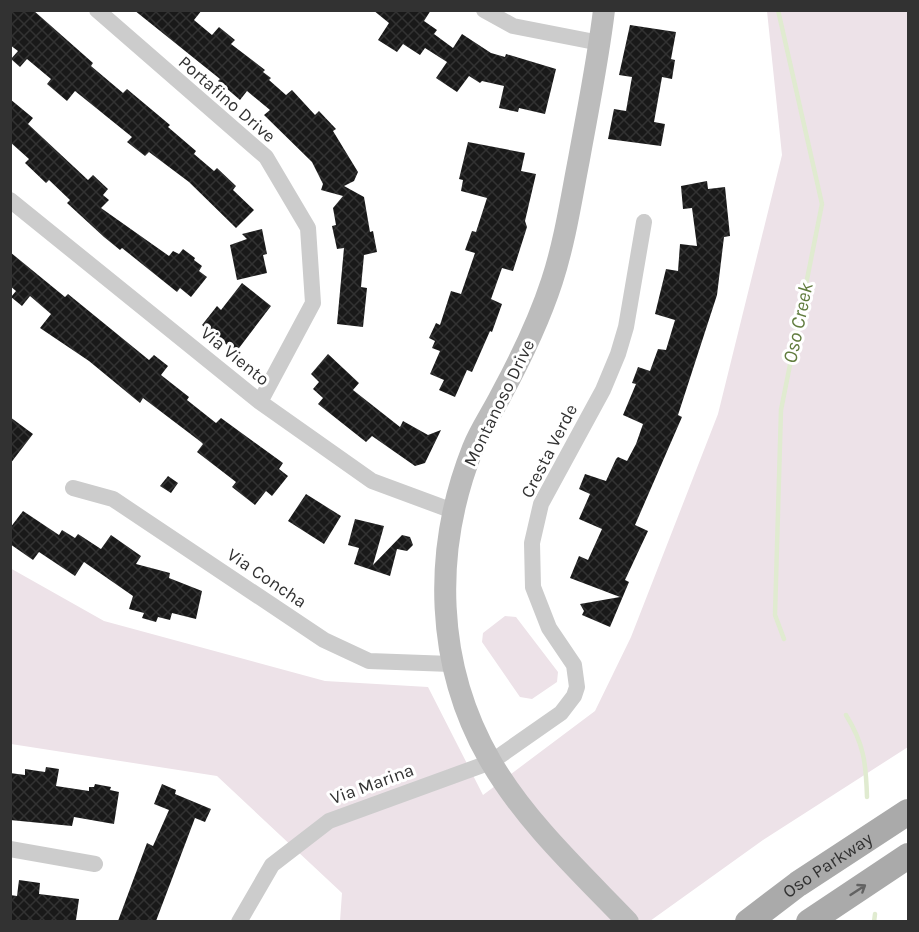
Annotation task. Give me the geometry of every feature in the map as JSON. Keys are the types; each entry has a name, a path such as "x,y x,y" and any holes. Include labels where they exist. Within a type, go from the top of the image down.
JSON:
{"main road":[{"name":"Oso Parkway","path":"748,921 798,884 909,812"},
{"name":"Oso Parkway","path":"809,921 909,856"}],"street":[{"name":"Portafino Drive","path":"97,10 266,157 308,228 313,303 260,402"},
{"path":"484,10 513,26 600,43"},
{"name":"Montanoso Drive","path":"604,10 565,234 552,280 530,340 473,448 453,511 443,601 451,664 473,725 491,762 517,800 554,844 628,921"},
{"name":"Via Viento","path":"10,200 260,402 372,481 453,511"},
{"name":"Cresta Verde","path":"491,762 561,713 574,696 577,687 574,665 558,645 540,609 533,587 532,543 541,504 603,390 618,354 639,264 644,222"},
{"name":"Via Concha","path":"73,488 113,499 324,640 369,661 451,664"},
{"name":"Via Marina","path":"239,921 272,865 328,821 491,762"},
{"path":"10,849 95,864"}],"shaded area":[{"path":"767,11 908,11 908,747 763,840 650,921 340,921 342,893 217,776 11,744 10,568 104,621 325,681 428,687 483,795 595,711 631,637 718,414 782,155"},
{"path":"505,616 516,617 558,672 557,682 532,699 520,697 482,642 483,633"}],"building":[{"path":"10,10 33,10 93,63 91,66 123,93 127,89 170,125 168,127 196,151 194,154 214,171 217,168 236,186 233,190 254,210 236,228 189,182 149,152 145,156 127,142 132,137 75,91 67,101 47,84 51,79 27,59 20,67 11,59 18,51 10,45"},
{"path":"134,10 202,10 194,20 212,35 219,27 235,40 231,44 265,70 263,72 271,78 269,80 286,95 292,90 315,115 319,111 336,129 333,131 358,172 354,181 344,186 364,197 370,232 373,231 377,252 364,255 361,287 367,288 363,327 337,324 344,248 337,249 332,226 336,225 333,208 343,196 321,190 323,184 312,162 264,115 270,110 247,91 240,100 218,81 220,79"},
{"path":"373,10 431,10 424,21 437,30 434,34 453,48 462,34 491,53 505,57 506,54 556,69 545,114 519,108 518,112 499,108 504,86 482,81 480,83 469,76 457,92 436,78 447,62 425,48 420,55 403,44 397,52 378,40 389,23"},
{"path":"630,25 676,32 671,59 675,60 672,79 662,77 654,122 665,124 661,146 608,139 614,109 626,111 632,77 619,75"},
{"path":"10,99 33,118 28,124 88,180 93,175 108,189 103,195 109,200 101,208 169,256 173,251 179,254 183,249 195,258 194,260 202,266 199,271 207,277 191,297 180,288 177,292 122,248 120,250 67,203 70,200 49,180 46,183 25,163 29,159 10,142"},
{"path":"468,142 525,153 521,171 536,174 525,221 527,227 513,271 502,268 491,299 502,304 492,332 490,331 472,372 467,370 455,397 439,390 444,380 430,374 440,351 432,348 435,341 429,338 436,323 440,325 451,291 461,294 475,253 465,250 472,231 476,232 487,198 461,191 463,180 459,179"},
{"path":"707,181 708,189 725,187 730,236 724,237 717,295 678,415 682,417 635,525 648,531 625,580 629,582 610,627 582,615 584,611 580,604 620,597 570,578 579,556 588,560 602,529 579,519 590,494 579,489 585,474 606,481 616,459 618,457 627,461 636,444 643,424 623,415 636,384 632,383 638,367 650,371 658,349 666,350 675,320 655,314 666,269 678,271 680,244 697,246 692,208 683,209 681,186"},
{"path":"262,229 267,254 263,255 267,273 237,280 230,245 247,239 242,234"},
{"path":"10,252 65,297 68,294 149,360 154,355 168,366 161,375 189,397 187,400 216,423 221,418 283,463 279,469 288,476 272,496 266,491 255,505 232,487 236,482 197,452 203,444 201,442 143,398 140,403 89,361 40,328 51,314 30,296 22,306 11,297 16,291 10,286"},
{"path":"242,283 271,306 236,352 202,325 217,306 221,310"},
{"path":"328,354 359,383 353,390 400,427 403,421 428,435 441,430 425,463 415,466 372,436 366,442 318,404 323,398 313,389 319,382 311,374"},
{"path":"10,417 33,434 10,464"},
{"path":"168,476 178,483 171,493 160,486"},
{"path":"306,494 341,516 324,544 288,521"},
{"path":"23,511 59,535 62,530 75,538 78,534 101,549 111,535 141,556 136,564 170,573 169,578 202,591 196,619 172,613 170,620 158,617 156,622 142,618 144,613 129,609 133,596 84,562 75,576 39,552 33,560 10,544 10,528"},
{"path":"355,519 384,526 373,565 402,535 410,537 413,545 407,551 397,549 390,576 354,564 359,548 348,545"},
{"path":"46,767 59,769 56,786 89,791 89,787 94,787 95,784 111,787 110,790 119,792 114,824 74,817 72,826 10,820 10,773 25,775 25,769 45,772"},
{"path":"162,784 176,790 175,794 211,809 205,822 195,818 156,921 118,921 147,843 153,846 169,810 154,804"},
{"path":"19,880 40,883 39,894 79,899 76,920 10,921 10,895 17,896"}],"waterway":[{"name":"Oso Creek","path":"778,10 822,204 781,410 775,615 784,639"},
{"name":"Oso Creek","path":"846,715 857,735 863,754 867,797"},
{"name":"Oso Creek","path":"874,922 875,914"}]}
